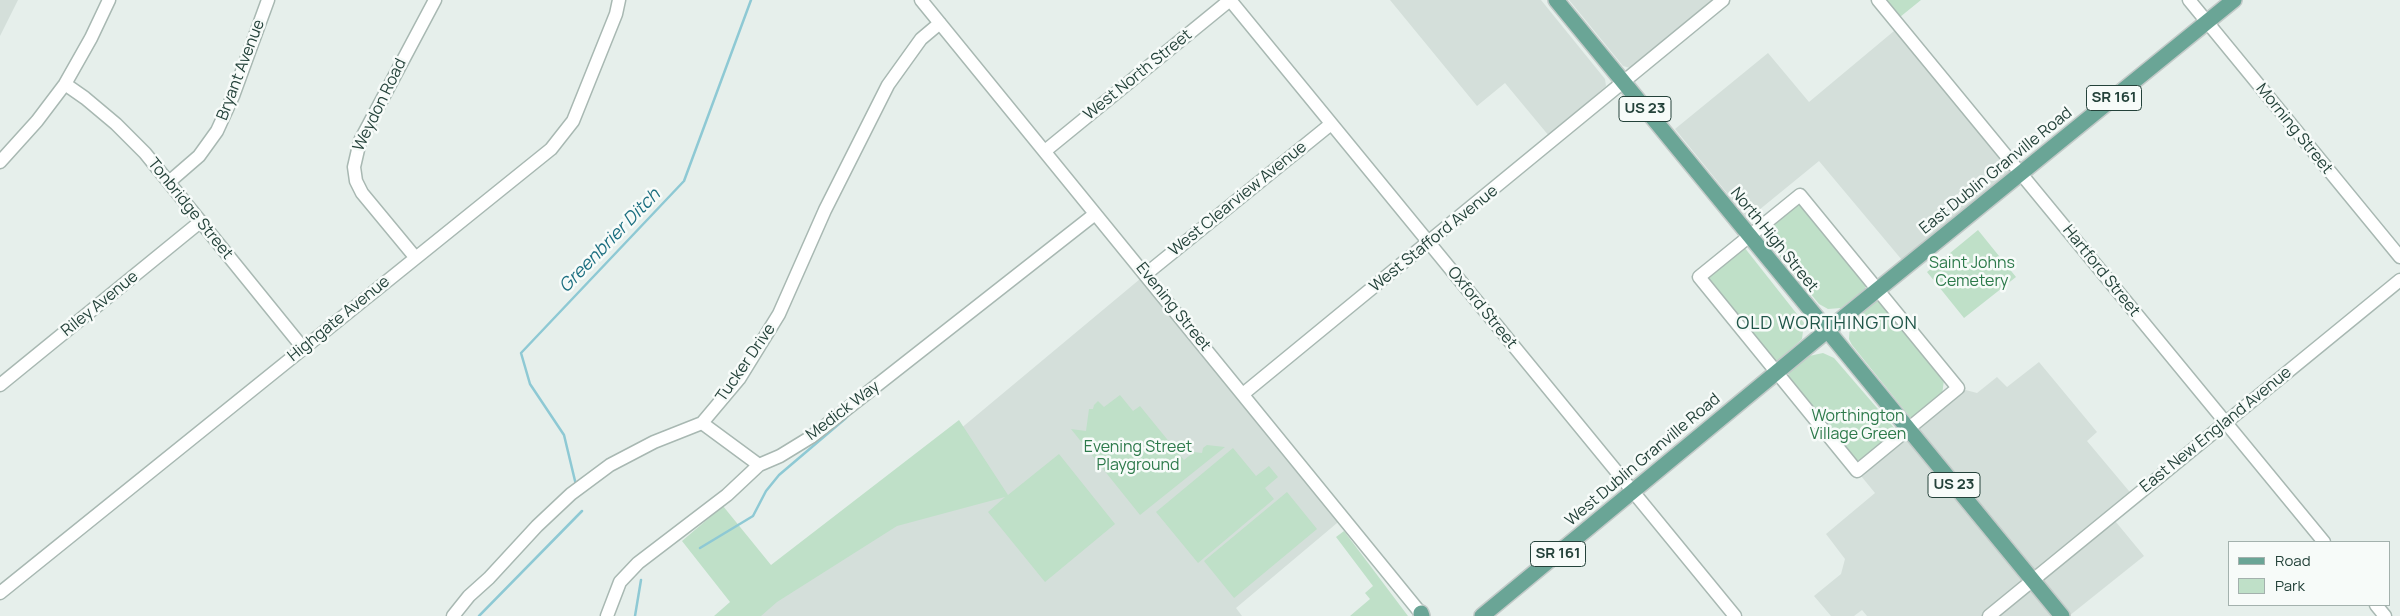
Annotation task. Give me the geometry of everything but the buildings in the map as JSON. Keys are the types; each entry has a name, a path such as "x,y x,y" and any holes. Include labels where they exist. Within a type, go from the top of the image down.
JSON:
{"main road":[{"name":"North High Street","path":"1556,0 1826,332 2062,616"},
{"name":"East Dublin Granville Road","path":"1826,332 2234,0"},
{"name":"West Dublin Granville Road","path":"1482,616 1826,332"}],"street":[{"path":"0,162 37,121 65,84 92,38 109,0"},
{"name":"Bryant Avenue","path":"169,182 199,156 217,131 233,96 268,0"},
{"name":"Weydon Road","path":"415,257 362,193 356,181 354,167 360,141 434,0"},
{"name":"Highgate Avenue","path":"0,594 540,158 562,136 573,121 616,14 619,0"},
{"name":"Evening Street","path":"921,0 1422,615"},
{"name":"Oxford Street","path":"1230,0 1735,616"},
{"name":"West North Street","path":"1045,151 1230,0"},
{"name":"West Stafford Avenue","path":"1243,394 1723,0"},
{"name":"Hartford Street","path":"1878,0 2323,541"},
{"name":"Morning Street","path":"2189,0 2400,257"},
{"name":"Tucker Drive","path":"453,616 469,596 571,494 610,465 654,442 702,422 738,379 779,314 826,210 888,84 921,39 940,23"},
{"name":"Tonbridge Street","path":"65,84 116,124 169,182 303,348"},
{"name":"West Clearview Avenue","path":"1146,274 1331,124"},
{"path":"1800,195 1958,388 1857,471 1699,277 1749,236 1800,195"},
{"name":"Medick Way","path":"607,616 614,593 628,573 727,495 759,465 780,456 811,437 1095,214"},
{"name":"Riley Avenue","path":"0,385 200,222"},
{"name":"East New England Avenue","path":"1989,616 2400,280"},
{"path":"702,422 759,465"},
{"path":"2377,606 2385,616"}],"shaded area":[{"path":"0,0 18,0 0,36"},
{"path":"1390,0 1541,0 1605,79 1606,86 1549,136 1505,83 1477,106"},
{"path":"1569,0 1714,0 1630,68 1623,66"},
{"path":"1900,26 2021,173 1907,266 1819,161 1748,219 1675,129 1768,53 1809,102"},
{"path":"1146,274 1343,518 1236,608 1242,616 736,616"},
{"path":"2039,362 2097,432 2087,441 2134,497 2111,516 2144,556 2069,616 1867,616 1862,610 1854,616 1831,616 1814,596 1841,574 1845,559 1826,534 1875,493 1857,471 1958,388 1977,393 1997,377 2007,387"}],"green space":[{"path":"1885,0 1921,0 1900,17"},
{"path":"1795,203 1801,204 1866,285 1865,289 1841,308 1828,309 1819,304 1761,234"},
{"name":"Saint Johns Cemetery","path":"1978,230 2016,277 1964,318 1927,272"},
{"path":"1744,247 1804,323 1802,339 1778,361 1776,361 1709,282 1709,274"},
{"name":"Worthington Village Green","path":"1876,301 1880,301 1944,380 1942,395 1914,418 1910,417 1849,339 1850,323"},
{"name":"Worthington Village Green","path":"1823,353 1834,358 1896,430 1863,460 1856,460 1788,378 1789,372 1809,356"},
{"name":"Evening Street Playground","path":"1120,395 1133,411 1140,406 1184,460 1194,452 1202,453 1203,448 1207,445 1225,447 1140,515 1071,429 1086,431 1089,409 1093,409 1098,401 1104,407"},
{"path":"959,420 1008,495 1059,454 1115,524 1045,582 988,512 1005,497 897,526 777,602 761,616 714,616 730,602 682,541 723,506 771,565"},
{"path":"1233,448 1256,476 1269,466 1278,477 1265,488 1274,499 1198,563 1156,512"},
{"path":"1287,492 1317,529 1234,598 1204,561"},
{"path":"1344,531 1408,616 1350,616 1370,599 1365,593 1373,586 1336,537"}],"waterway":[{"name":"Greenbrier Ditch","path":"576,485 564,435 530,384 521,353 684,181 751,0"},
{"path":"700,548 753,516 766,491 779,475 846,418"},
{"path":"479,616 582,511"},
{"name":"Greenbrier Ditch","path":"635,616 641,580"}],"district":[{"name":"OLD WORTHINGTON","path":"1827,324"}]}
